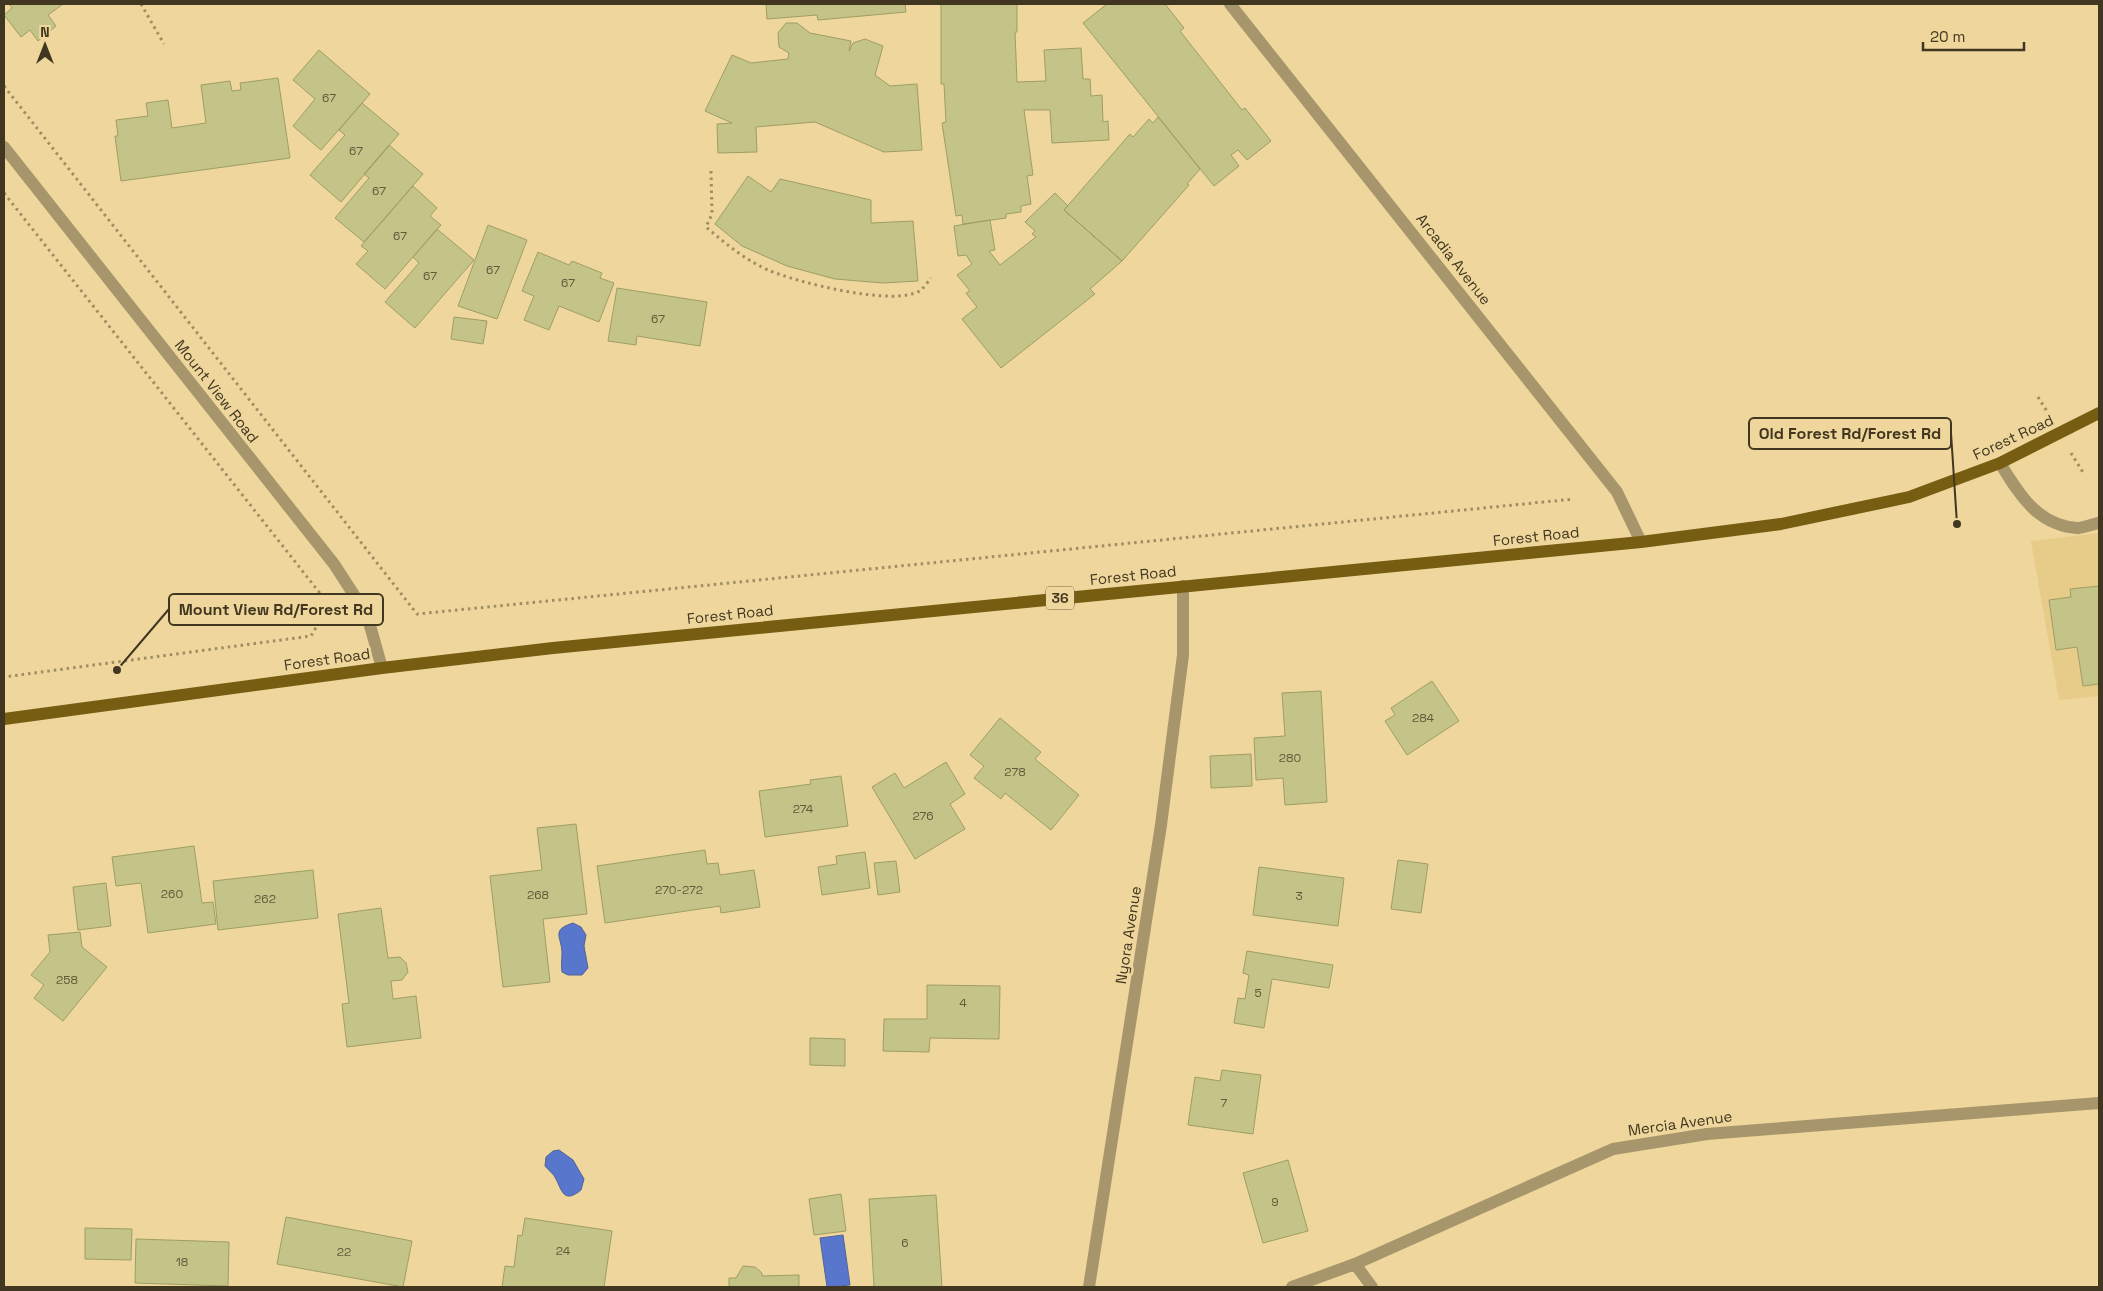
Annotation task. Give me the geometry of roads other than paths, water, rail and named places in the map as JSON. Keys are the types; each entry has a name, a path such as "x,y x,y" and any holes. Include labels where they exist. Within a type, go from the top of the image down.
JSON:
{"main road":[{"name":"Forest Road","path":"4,720 382,668 563,647 1640,542 1781,524 1910,497 2000,463 2098,416"}],"street":[{"name":"Arcadia Avenue","path":"1230,4 1618,492 1640,542"},
{"name":"Mount View Road","path":"4,147 334,564 367,615 382,668"},
{"path":"2000,463 2022,499 2044,519 2078,528 2099,522"},
{"name":"Nyora Avenue","path":"1089,1287 1161,825 1183,655 1183,586"},
{"name":"Mercia Avenue","path":"1292,1287 1355,1264 1614,1149 1735,1132 2099,1103"},
{"path":"1355,1264 1372,1287"}],"water":[{"path":"573,923 581,927 586,935 584,946 588,968 582,975 568,975 562,972 562,952 559,934 562,928"},
{"path":"559,1150 573,1160 584,1179 581,1190 571,1196 564,1194 554,1176 545,1166 546,1157 553,1151"},
{"path":"843,1235 850,1285 827,1287 820,1238"}],"place":[{"name":"Old Forest Rd/Forest Rd","path":"1957,524"},
{"name":"Mount View Rd/Forest Rd","path":"117,670"}]}
